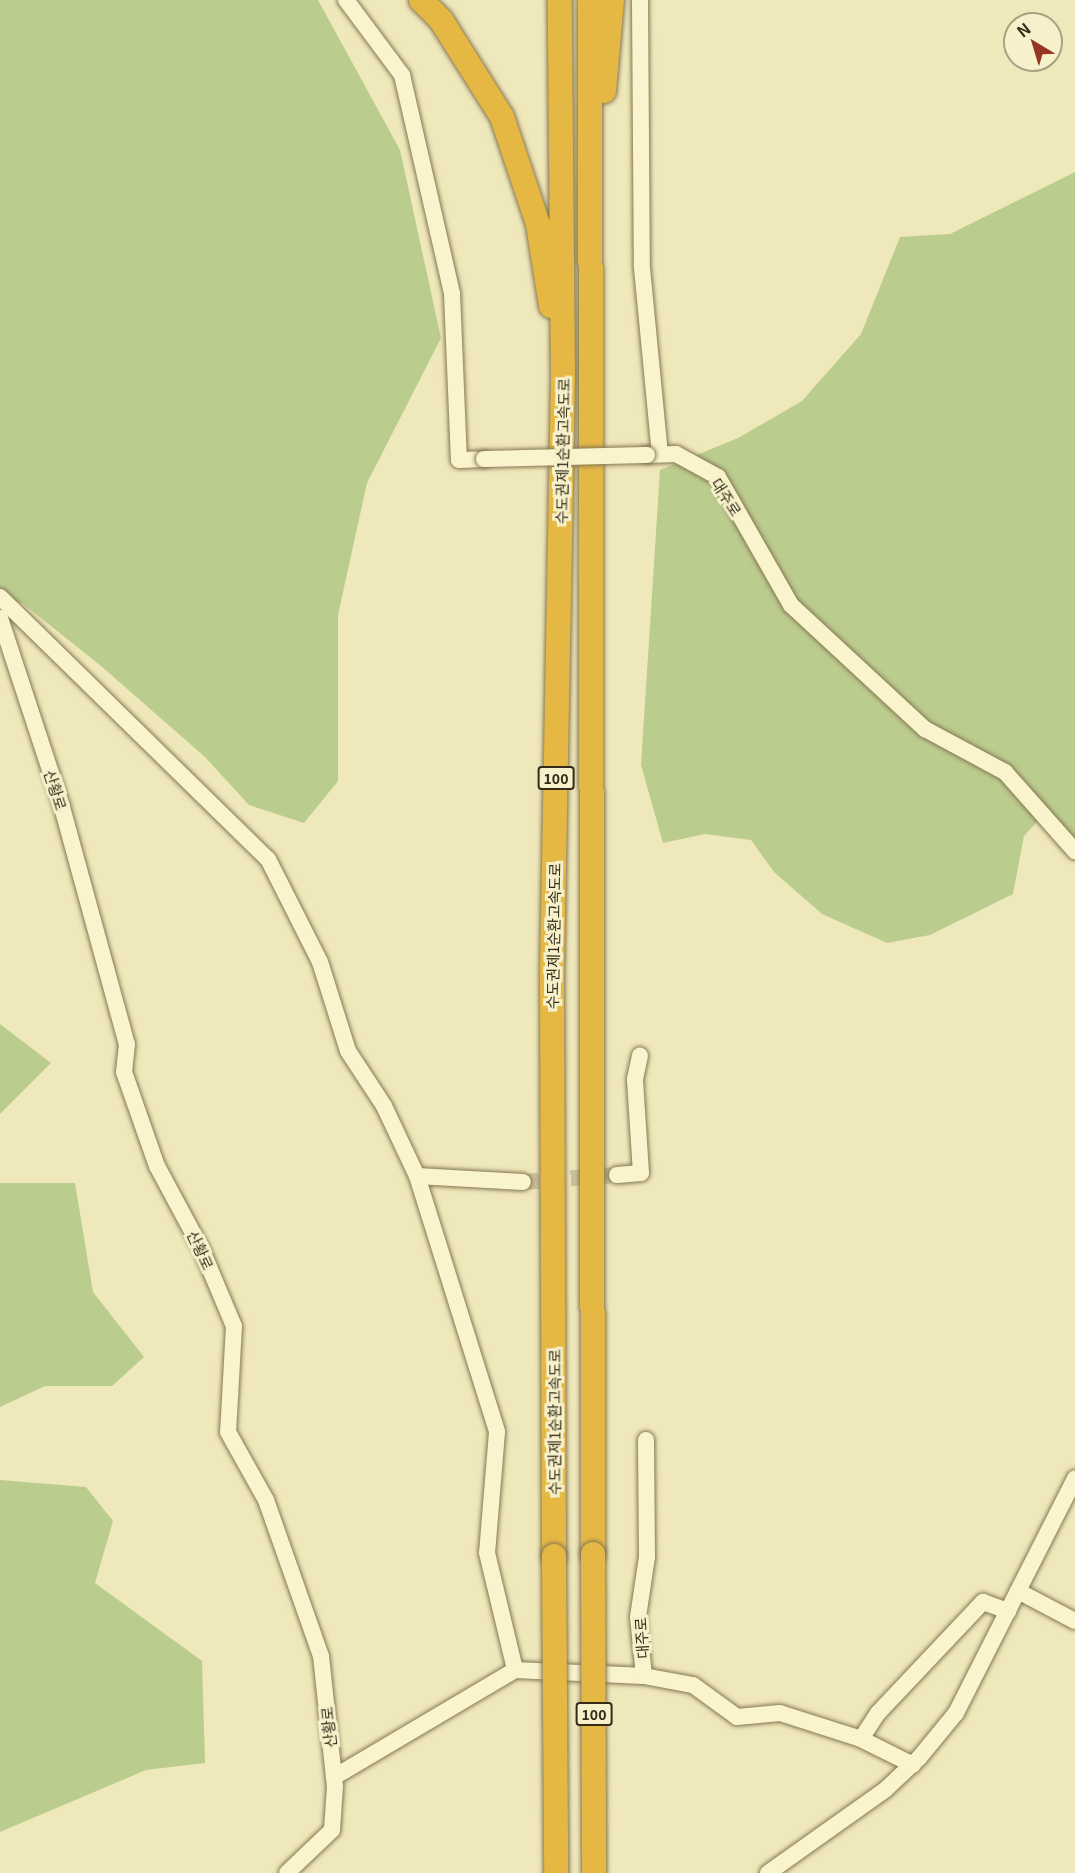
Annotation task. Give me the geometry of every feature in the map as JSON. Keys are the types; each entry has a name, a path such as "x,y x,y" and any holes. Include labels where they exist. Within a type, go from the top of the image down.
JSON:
{"highway":[{"path":"421,0 441,20 502,117 538,224 563,379"},
{"name":"수도권제1순환고속도로","path":"556,1873 552,972 563,379 560,0"},
{"name":"수도권제1순환고속도로","path":"590,0 594,1873"},
{"path":"590,255 612,0"}],"street":[{"name":"대주로","path":"346,0 402,75 452,294 459,460 676,454 718,477 791,605 925,729 1005,772 1075,851"},
{"path":"640,0 642,268 653,455"},
{"path":"0,597 268,860 320,962 348,1051 384,1106 417,1176 497,1432 488,1553 515,1670"},
{"name":"산황로","path":"0,618 81,875 127,1044 124,1072 157,1166 201,1248 234,1326 228,1432 266,1500 321,1656 334,1777 332,1830 285,1872"},
{"path":"617,1175 641,1173 635,1079 640,1056"},
{"path":"417,1176 523,1182"},
{"name":"대주로","path":"646,1440 647,1557 638,1617 644,1676 693,1685 737,1717 780,1713 861,1739 913,1765"},
{"path":"768,1873 885,1791 913,1765 956,1713 1075,1478"},
{"path":"1018,1591 1075,1621"},
{"path":"861,1739 878,1713 983,1602 1008,1611"},
{"path":"334,1777 515,1670 644,1676"}],"green space":[{"path":"0,0 318,0 400,150 441,338 367,483 338,615 338,781 304,823 249,805 205,757 101,666 22,603 0,598"},
{"path":"1075,172 1075,849 1038,821 1024,836 1013,894 930,935 887,943 822,914 774,872 751,840 705,834 663,843 641,765 660,470 738,438 802,401 861,334 900,237 950,234"},
{"path":"0,1024 51,1063 0,1114"},
{"path":"0,1183 75,1183 93,1292 144,1357 112,1386 45,1386 0,1407"},
{"path":"0,1480 86,1487 113,1521 95,1583 202,1661 205,1763 146,1770 0,1832"}],"tunnel":[{"path":"523,1182 617,1175"}]}
